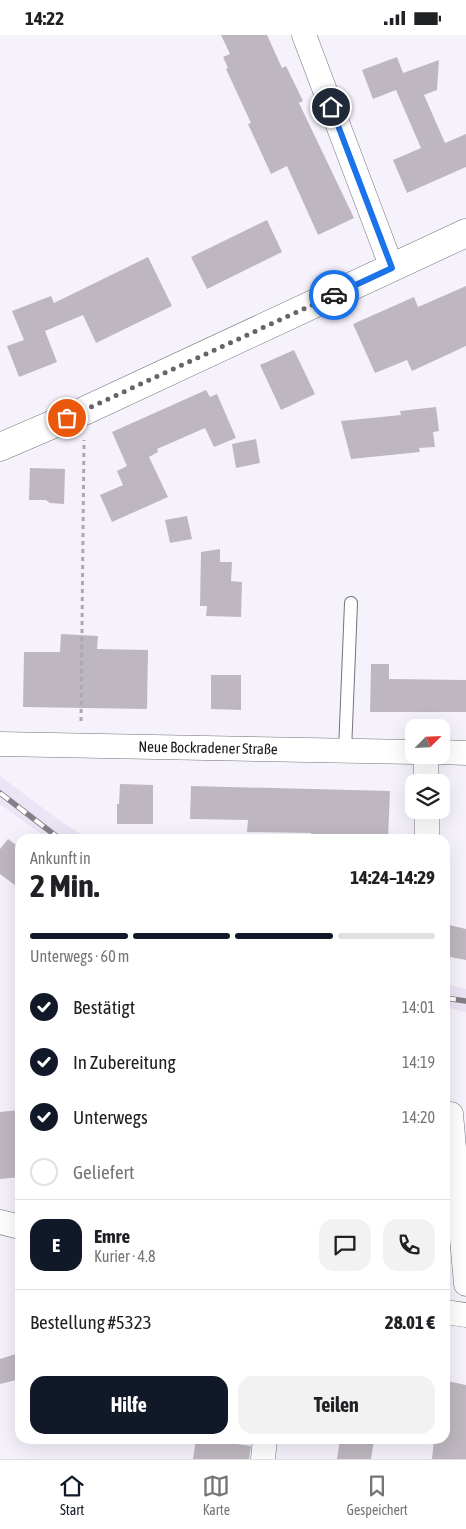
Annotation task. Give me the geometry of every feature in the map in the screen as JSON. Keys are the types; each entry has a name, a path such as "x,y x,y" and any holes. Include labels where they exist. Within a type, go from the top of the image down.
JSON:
{"street":[{"path":"304,35 392,268"},
{"path":"0,447 84,411 466,233"},
{"name":"Neue Bockradener Straße","path":"0,744 405,752"},
{"path":"450,752 466,753"},
{"path":"427,819 427,834"},
{"path":"451,1114 466,1284"},
{"path":"0,1222 15,1226"},
{"path":"450,1313 466,1315"},
{"path":"263,1459 264,1444"}],"lane":[{"path":"344,751 352,603"}],"path":[{"path":"81,747 84,411"}],"shaded area":[{"path":"0,776 80,834 41,834 0,804"},
{"path":"450,985 466,989 466,1012 450,1008"}],"building":[{"path":"221,35 267,35 282,68 286,66 303,101 299,103 354,218 318,235 287,166 271,174 248,124 251,123 226,69 228,68 223,57 230,54"},
{"path":"397,57 403,73 439,60 437,90 424,95 445,143 466,134 466,167 407,193 393,160 421,148 396,90 373,99 362,70"},
{"path":"267,220 282,252 207,289 191,257"},
{"path":"148,257 172,306 96,343 83,315 45,331 57,362 19,377 7,346 24,340 12,311 51,296 54,303"},
{"path":"466,286 466,346 412,371 407,360 375,373 353,324 414,297 418,307"},
{"path":"294,350 315,394 281,410 260,365"},
{"path":"206,390 210,397 217,394 236,438 214,447 205,428 157,449 158,452 149,457 168,497 112,522 100,495 123,485 117,471 127,466 112,432"},
{"path":"436,407 439,431 433,432 435,447 419,448 420,452 351,459 341,421 401,415 400,411"},
{"path":"256,439 260,463 236,468 232,444"},
{"path":"30,468 65,469 64,504 50,503 46,500 29,500"},
{"path":"187,516 192,539 170,543 165,520"},
{"path":"220,549 220,562 232,562 231,581 242,582 241,617 206,616 207,606 200,606 201,552"},
{"path":"61,634 98,636 97,649 148,650 147,709 23,707 24,652 60,652"},
{"path":"371,664 389,664 389,679 466,680 466,712 370,712"},
{"path":"211,675 241,675 241,710 211,709"},
{"path":"120,784 153,785 153,824 117,824"},
{"path":"191,786 390,791 388,834 247,832 248,820 190,819"},
{"path":"8,839 15,844 15,885 0,874 0,849"},
{"path":"450,925 466,929 466,960 450,957"},
{"path":"15,1110 15,1178 0,1179 0,1112"},
{"path":"15,1354 15,1380 0,1384 0,1359"},
{"path":"450,1382 466,1385 466,1459 432,1459 434,1444 450,1444"},
{"path":"195,1444 251,1446 249,1459 193,1459"},
{"path":"339,1444 374,1444 371,1459 337,1459"}],"railway":[{"path":"0,793 53,834"},
{"path":"450,999 466,1001"}],"way so far":[{"path":"67,418 334,295"}],"route":[{"path":"331,107 392,268 334,295"}]}
